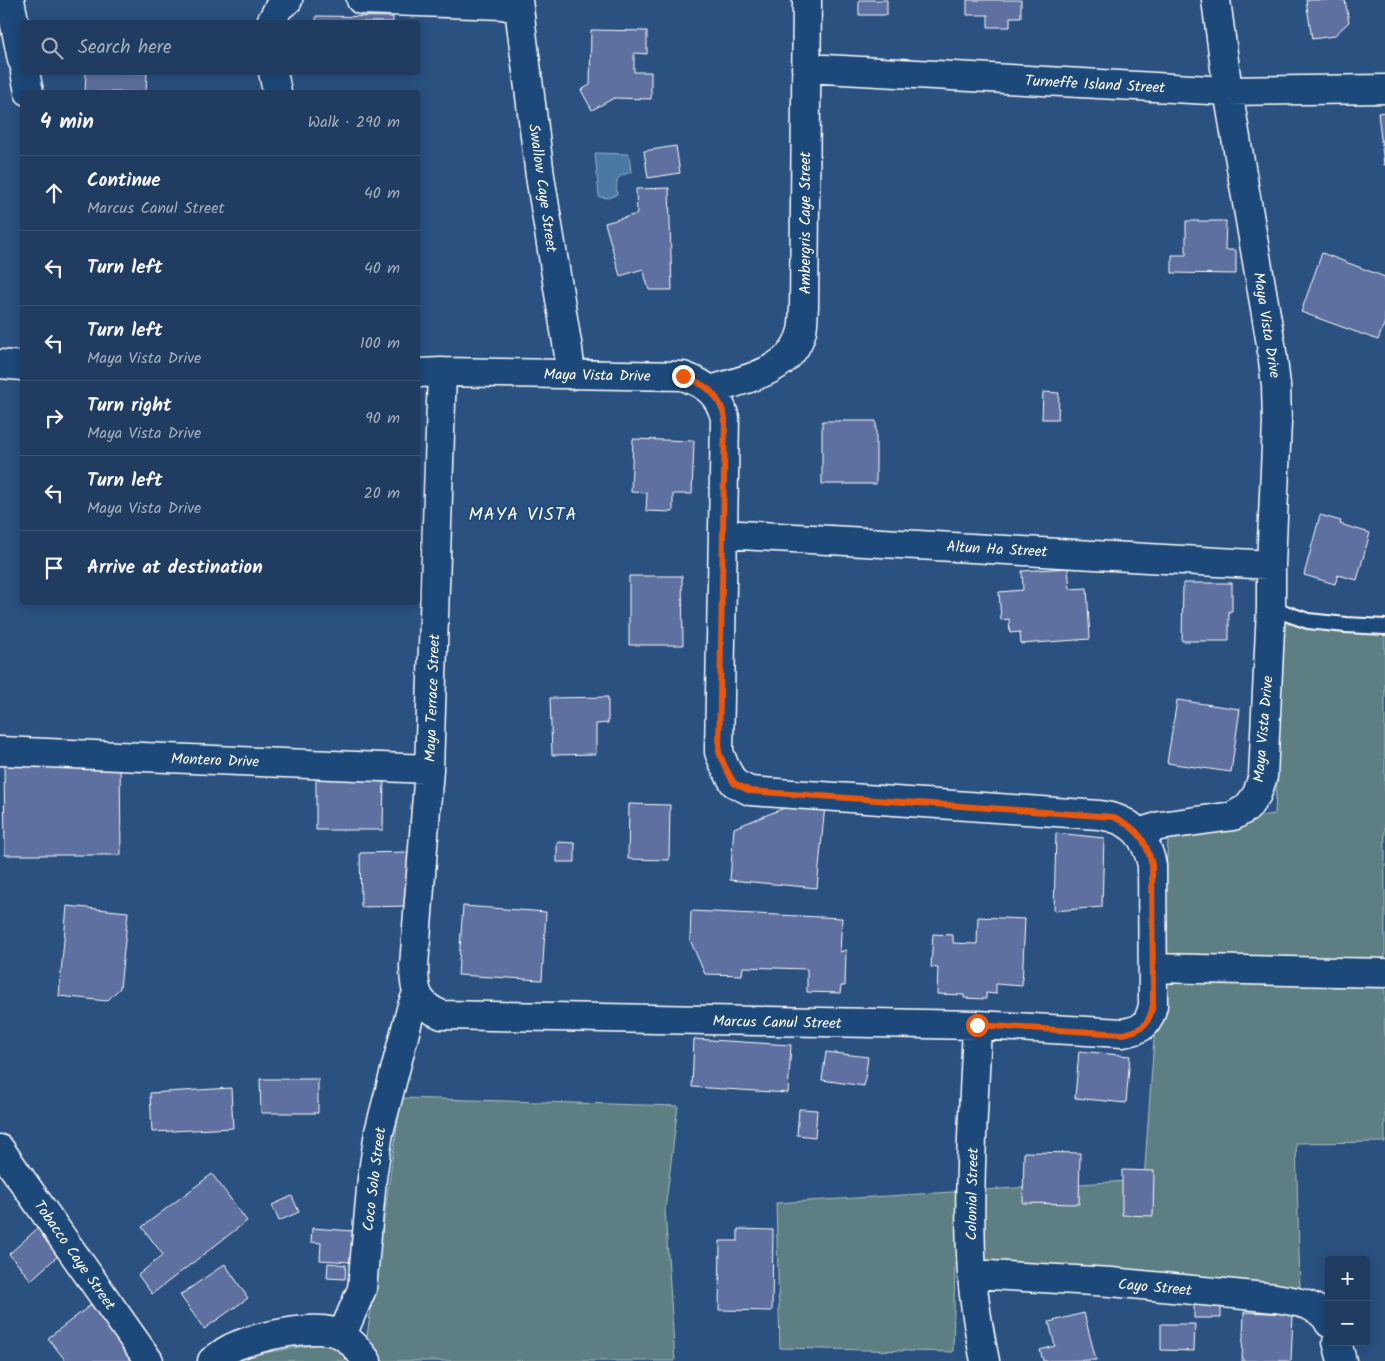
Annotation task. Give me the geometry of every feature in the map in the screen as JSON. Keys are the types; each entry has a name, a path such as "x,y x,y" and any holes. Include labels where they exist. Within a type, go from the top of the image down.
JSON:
{"street":[{"path":"10,0 20,50"},
{"path":"273,20 279,7 288,0"},
{"path":"361,0 518,4"},
{"name":"Ambergris Caye Street","path":"710,390 744,380 778,366 794,350 802,333 804,307 807,0"},
{"name":"Maya Vista Drive","path":"430,372 683,376 697,381 710,390 721,403 725,418 719,752 734,783 750,791 1114,817 1128,824 1138,833 1160,826 1233,816 1247,808 1257,794 1263,776 1277,422 1276,385 1271,344 1228,91 1216,0"},
{"name":"Swallow Caye Street","path":"518,4 540,176 567,339 571,375"},
{"name":"Turneffe Island Street","path":"806,68 1228,91 1385,89"},
{"path":"26,75 29,90"},
{"path":"274,75 277,90"},
{"path":"0,364 20,366"},
{"name":"Maya Terrace Street","path":"417,993 414,980 414,966 429,768 430,372"},
{"name":"Altun Ha Street","path":"723,534 1271,565"},
{"name":"Montero Drive","path":"0,751 429,768"},
{"path":"1138,833 1148,847 1152,865 1154,968 1385,973"},
{"name":"Marcus Canul Street","path":"417,993 424,1006 442,1015 977,1025 1123,1034 1133,1032 1145,1026 1151,1016 1154,968"},
{"name":"Coco Solo Street","path":"342,1335 362,1289 372,1178 379,1132 411,1009 417,993"},
{"name":"Colonial Street","path":"977,1025 971,1195 972,1274 977,1321 985,1361"},
{"name":"Tobacco Caye Street","path":"0,1149 149,1361"},
{"name":"Cayo Street","path":"972,1274 1112,1282 1275,1298 1313,1307 1325,1317"},
{"path":"212,1361 229,1349 272,1334 327,1330 342,1335 356,1346 367,1361"},
{"path":"1338,1346 1342,1361"}],"lane":[{"path":"1271,608 1308,622 1385,627"}],"green space":[{"path":"1283,624 1385,627 1385,1142 1296,1143 1300,1288 955,1263 953,1352 780,1348 776,1203 1144,1180 1169,826 1275,814"},
{"path":"401,1098 678,1106 665,1210 675,1361 225,1361 227,1359 367,1336"}],"water":[{"path":"595,153 629,154 631,172 622,175 618,179 617,194 609,198 599,197"}],"building":[{"path":"859,0 887,0 887,15 859,15"},
{"path":"967,0 1021,0 1021,17 1010,17 1010,27 988,27 988,15 967,15"},
{"path":"1306,0 1345,0 1349,22 1334,36 1312,39"},
{"path":"316,16 393,17 393,20 316,20"},
{"path":"591,30 647,31 647,54 634,53 634,72 651,72 651,99 614,98 592,110 581,90 590,85"},
{"path":"86,75 147,75 146,90 85,90"},
{"path":"1385,112 1385,165 1384,165 1378,113"},
{"path":"676,146 680,173 648,178 644,151"},
{"path":"669,188 672,290 649,290 643,269 620,276 605,223 637,214 636,189"},
{"path":"1186,221 1226,221 1225,250 1236,250 1236,274 1172,273 1172,255 1186,255"},
{"path":"1322,253 1385,277 1385,322 1378,340 1301,312"},
{"path":"1043,392 1059,393 1058,419 1042,419"},
{"path":"822,421 876,421 876,484 822,484"},
{"path":"633,439 694,441 692,494 673,494 673,512 646,511 647,493 631,492"},
{"path":"1320,515 1341,521 1340,524 1370,533 1357,580 1338,575 1335,584 1304,575"},
{"path":"1068,568 1070,589 1087,588 1090,639 1021,644 1020,632 1010,633 1009,619 1001,620 999,592 1023,590 1022,571"},
{"path":"629,576 682,576 683,645 629,645"},
{"path":"1183,583 1232,583 1232,611 1229,611 1229,641 1182,641"},
{"path":"608,697 608,723 596,724 596,754 552,755 550,698"},
{"path":"1177,700 1240,709 1231,772 1167,763"},
{"path":"120,760 121,855 5,855 4,761"},
{"path":"316,776 384,776 383,830 316,830"},
{"path":"797,803 825,805 817,888 730,880 734,828"},
{"path":"629,804 670,805 669,860 628,859"},
{"path":"1056,833 1104,838 1102,907 1054,911"},
{"path":"557,842 575,843 575,862 557,862"},
{"path":"409,852 410,906 361,907 360,853"},
{"path":"67,906 128,912 120,988 107,1001 59,996"},
{"path":"463,906 546,912 542,980 458,975"},
{"path":"691,911 842,918 840,952 846,950 845,986 841,986 840,993 807,992 807,969 743,967 742,975 705,974 690,940"},
{"path":"978,917 1025,919 1022,986 996,984 996,994 986,993 986,999 964,998 964,995 937,994 938,968 931,967 933,934 953,935 953,943 977,944"},
{"path":"694,1039 791,1045 788,1093 692,1087"},
{"path":"1079,1051 1130,1056 1126,1103 1075,1098"},
{"path":"826,1052 868,1057 864,1086 822,1080"},
{"path":"260,1079 318,1079 318,1113 261,1113"},
{"path":"231,1088 233,1128 152,1132 150,1093"},
{"path":"799,1109 817,1110 815,1137 797,1135"},
{"path":"1024,1152 1080,1153 1079,1204 1023,1203"},
{"path":"1122,1170 1154,1171 1153,1216 1122,1215"},
{"path":"212,1174 247,1221 152,1294 138,1275 163,1255 142,1227"},
{"path":"292,1196 299,1212 279,1221 272,1205"},
{"path":"38,1228 60,1254 31,1280 9,1254"},
{"path":"312,1228 353,1231 351,1262 320,1260 321,1243 311,1242"},
{"path":"738,1229 773,1230 772,1311 719,1310 720,1241 738,1241"},
{"path":"328,1263 346,1265 345,1279 327,1278"},
{"path":"225,1264 248,1298 204,1329 180,1295"},
{"path":"1194,1302 1221,1302 1221,1318 1194,1318"},
{"path":"92,1304 135,1361 66,1361 48,1338"},
{"path":"1244,1312 1293,1314 1291,1361 1242,1361"},
{"path":"1084,1313 1096,1360 1043,1361 1040,1350 1055,1346 1049,1322"},
{"path":"1161,1324 1195,1324 1194,1351 1161,1350"}],"district":[{"name":"MAYA VISTA","path":"523,514"}],"route":[{"path":"683,376 697,381 710,390 721,403 725,418 719,752 734,783 750,791 1114,817 1128,824 1138,833 1148,847 1152,865 1154,968 1153,1005 1151,1016 1145,1026 1133,1032 1123,1034 977,1025"}]}
